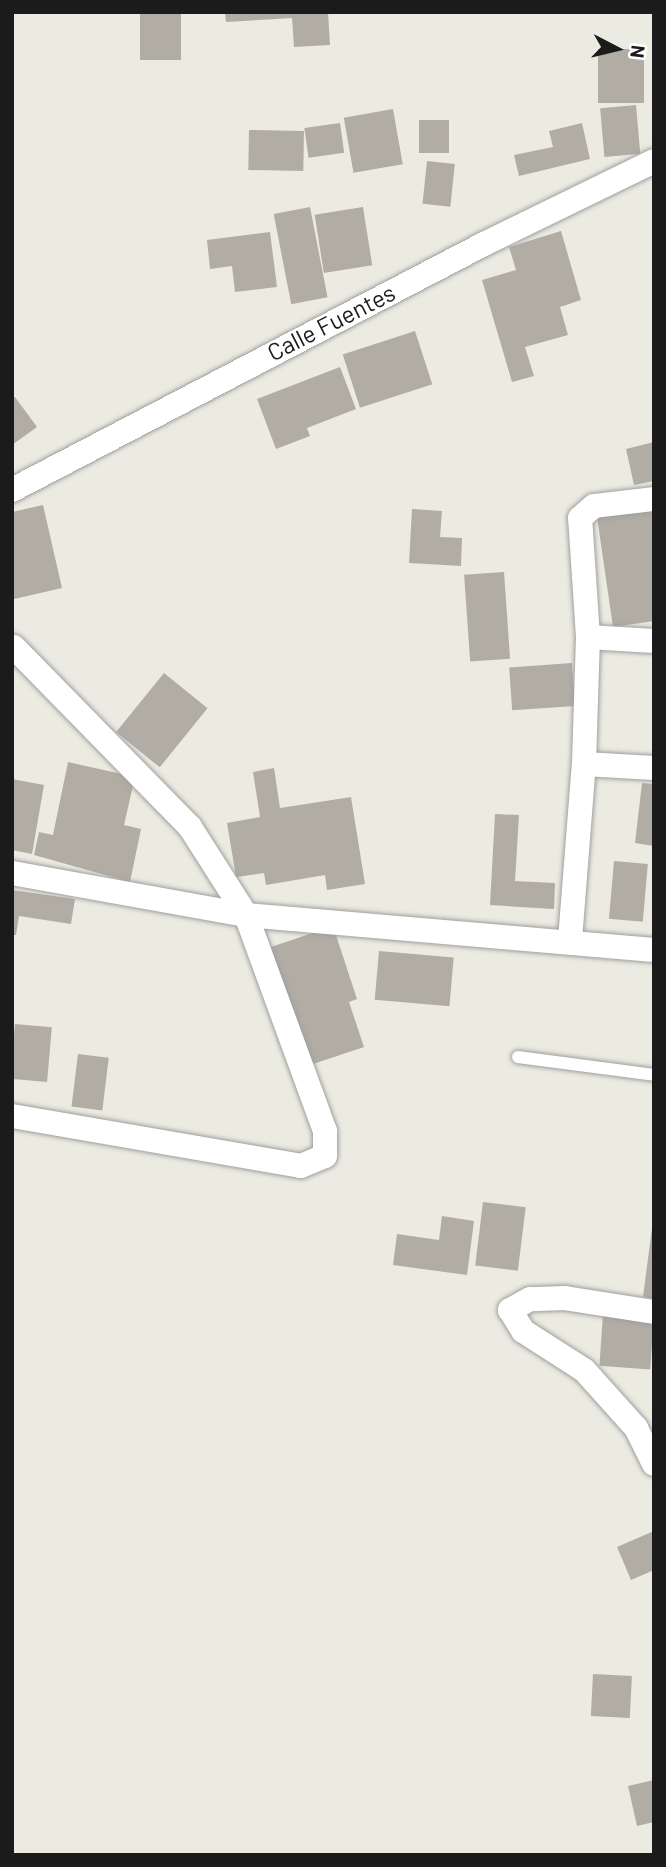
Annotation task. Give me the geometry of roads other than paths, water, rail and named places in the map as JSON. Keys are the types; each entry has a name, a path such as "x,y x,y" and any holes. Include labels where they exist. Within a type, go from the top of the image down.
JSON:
{"street":[{"name":"Calle Fuentes","path":"12,490 484,244 654,161"},
{"path":"570,940 584,764 589,637 580,518 594,506 654,499"},
{"path":"589,637 654,641"},
{"path":"12,1116 301,1166 325,1156 326,1131 246,915 190,827 14,647"},
{"path":"584,764 654,768"},
{"path":"12,873 246,915 570,940 654,950"},
{"path":"654,1312 565,1298 530,1299 510,1310 523,1331 584,1370 636,1428 654,1464"}],"lane":[{"path":"518,1057 654,1075"}]}
